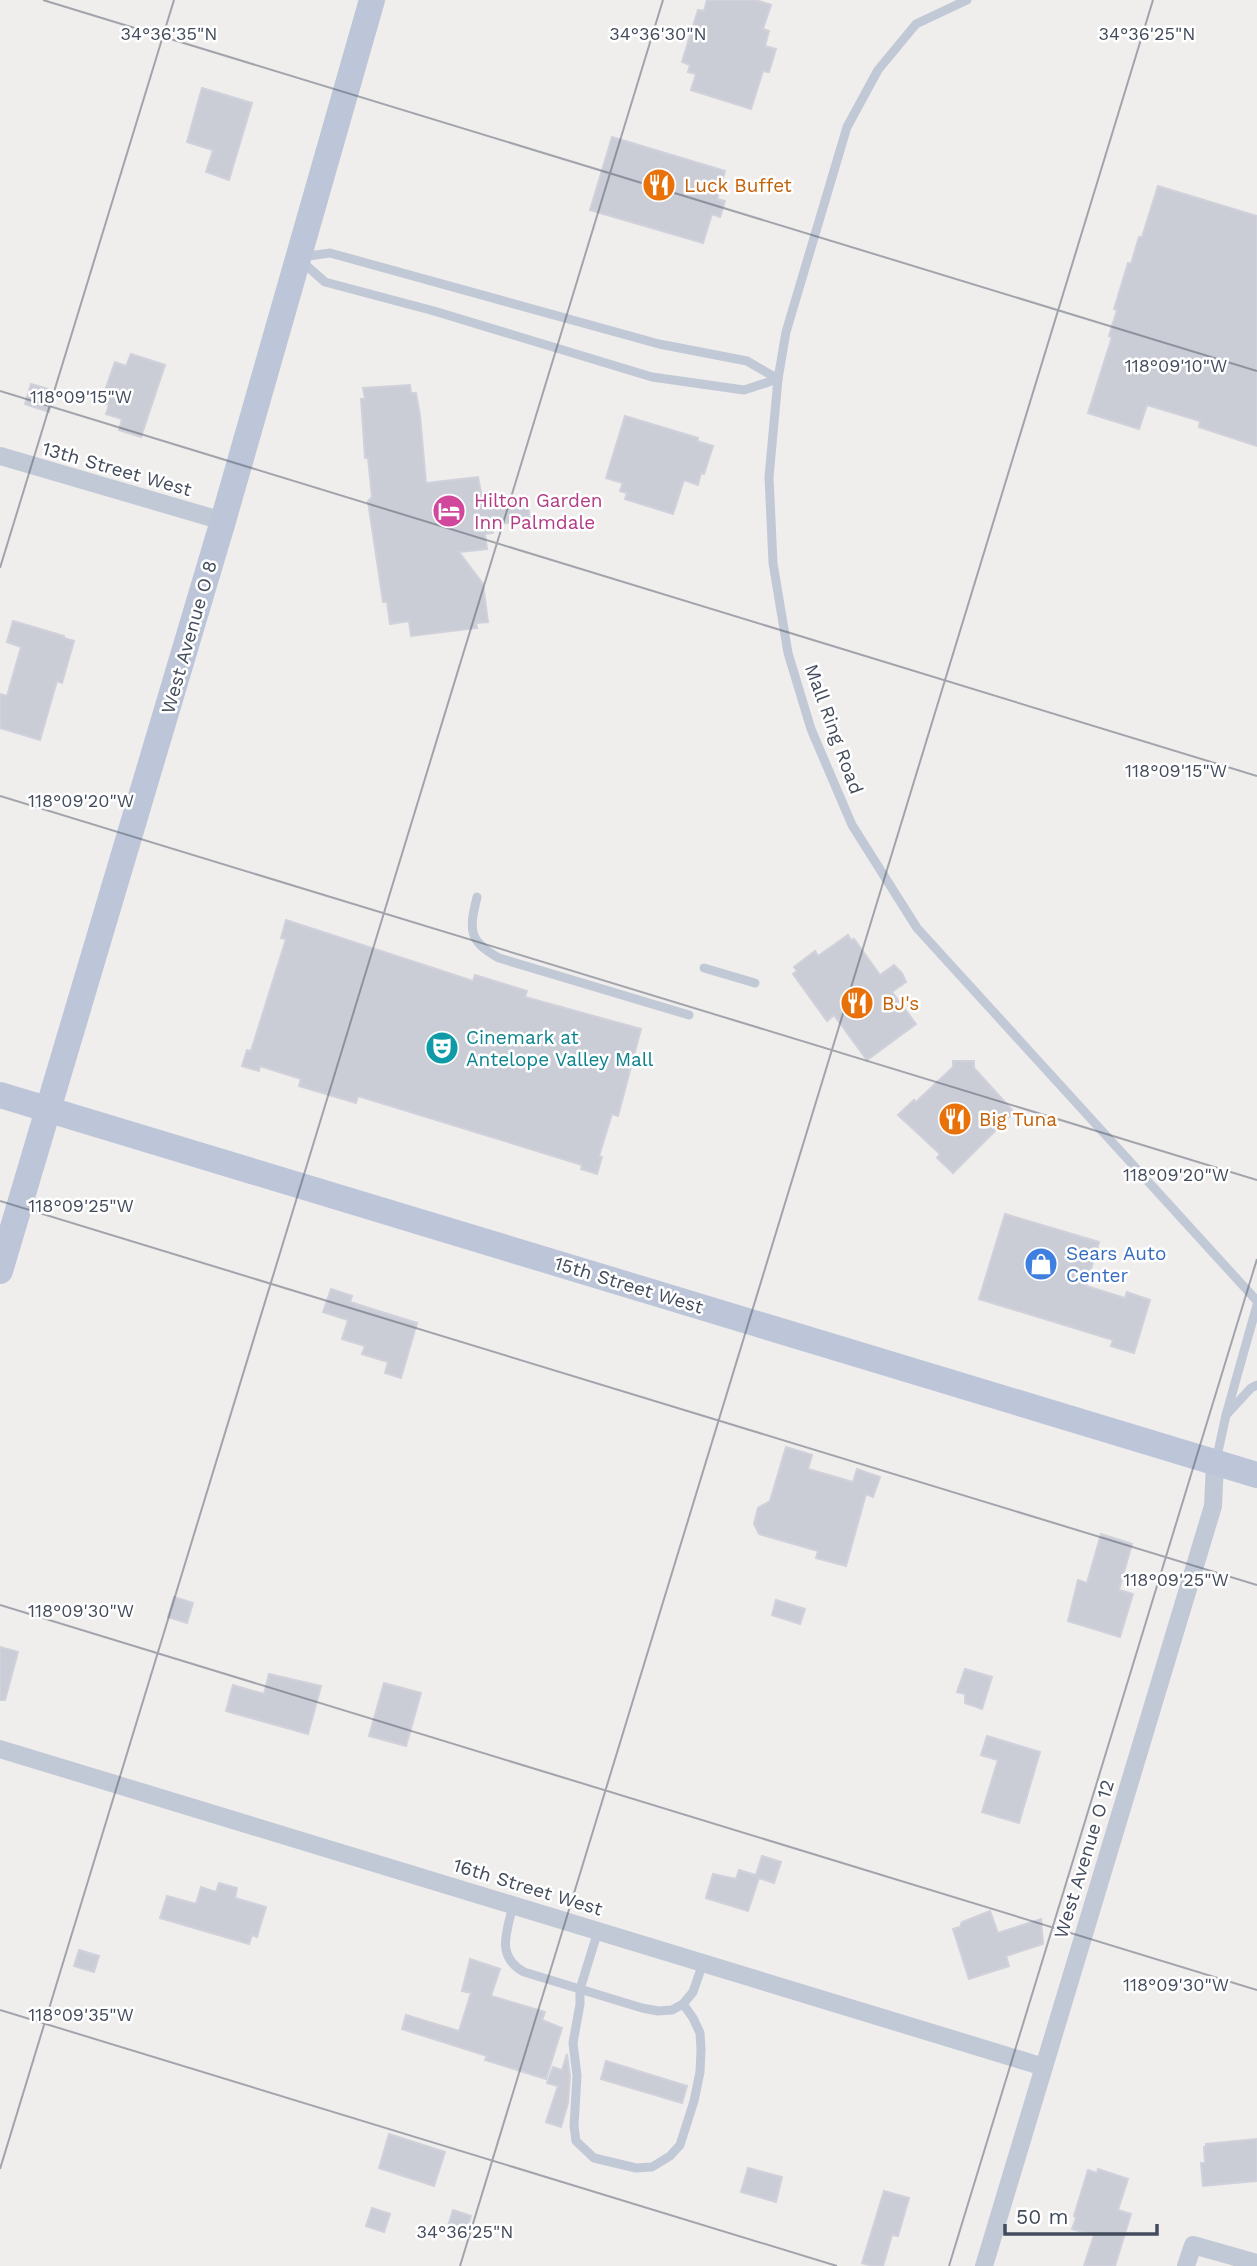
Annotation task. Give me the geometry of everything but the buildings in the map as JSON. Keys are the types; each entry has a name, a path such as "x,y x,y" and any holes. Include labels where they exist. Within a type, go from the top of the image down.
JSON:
{"street":[{"name":"West Avenue O 8","path":"0,1271 223,522 372,0"},
{"name":"13th Street West","path":"0,456 223,522"},
{"name":"15th Street West","path":"0,1095 1257,1475"},
{"name":"West Avenue O 12","path":"984,2266 1213,1506 1215,1463"},
{"name":"16th Street West","path":"0,1749 1044,2067"},
{"path":"1186,2266 1193,2245 1257,2263"}],"lane":[{"name":"Mall Ring Road","path":"967,0 916,24 878,70 847,127 786,332 778,379 769,477 773,563 788,653 805,711 852,825 918,928 1257,1303"},
{"path":"297,258 330,253 659,344 747,362 778,379"},
{"path":"297,258 325,282 434,311 652,377 744,390 778,379"},
{"path":"477,897 471,920 476,940 481,948 499,958 690,1015"},
{"path":"704,968 755,983"},
{"path":"1215,1463 1257,1303"},
{"path":"1226,1415 1257,1385"},
{"path":"513,1905 504,1946 514,1966 524,1972 658,2011 671,2010 684,2004 694,1992 703,1963"},
{"path":"598,1931 580,1989 573,2043 577,2076 574,2126 576,2141 594,2158 636,2168 652,2168 670,2156 684,2138 700,2072 701,2050 700,2033 684,2004"}],"place":[{"name":"Luck Buffet","path":"659,185"},
{"name":"Hilton Garden Inn Palmdale","path":"449,511"},
{"name":"BJ's","path":"857,1003"},
{"name":"Cinemark at Antelope Valley Mall","path":"442,1048"},
{"name":"Big Tuna","path":"955,1119"},
{"name":"Sears Auto Center","path":"1041,1264"}]}
